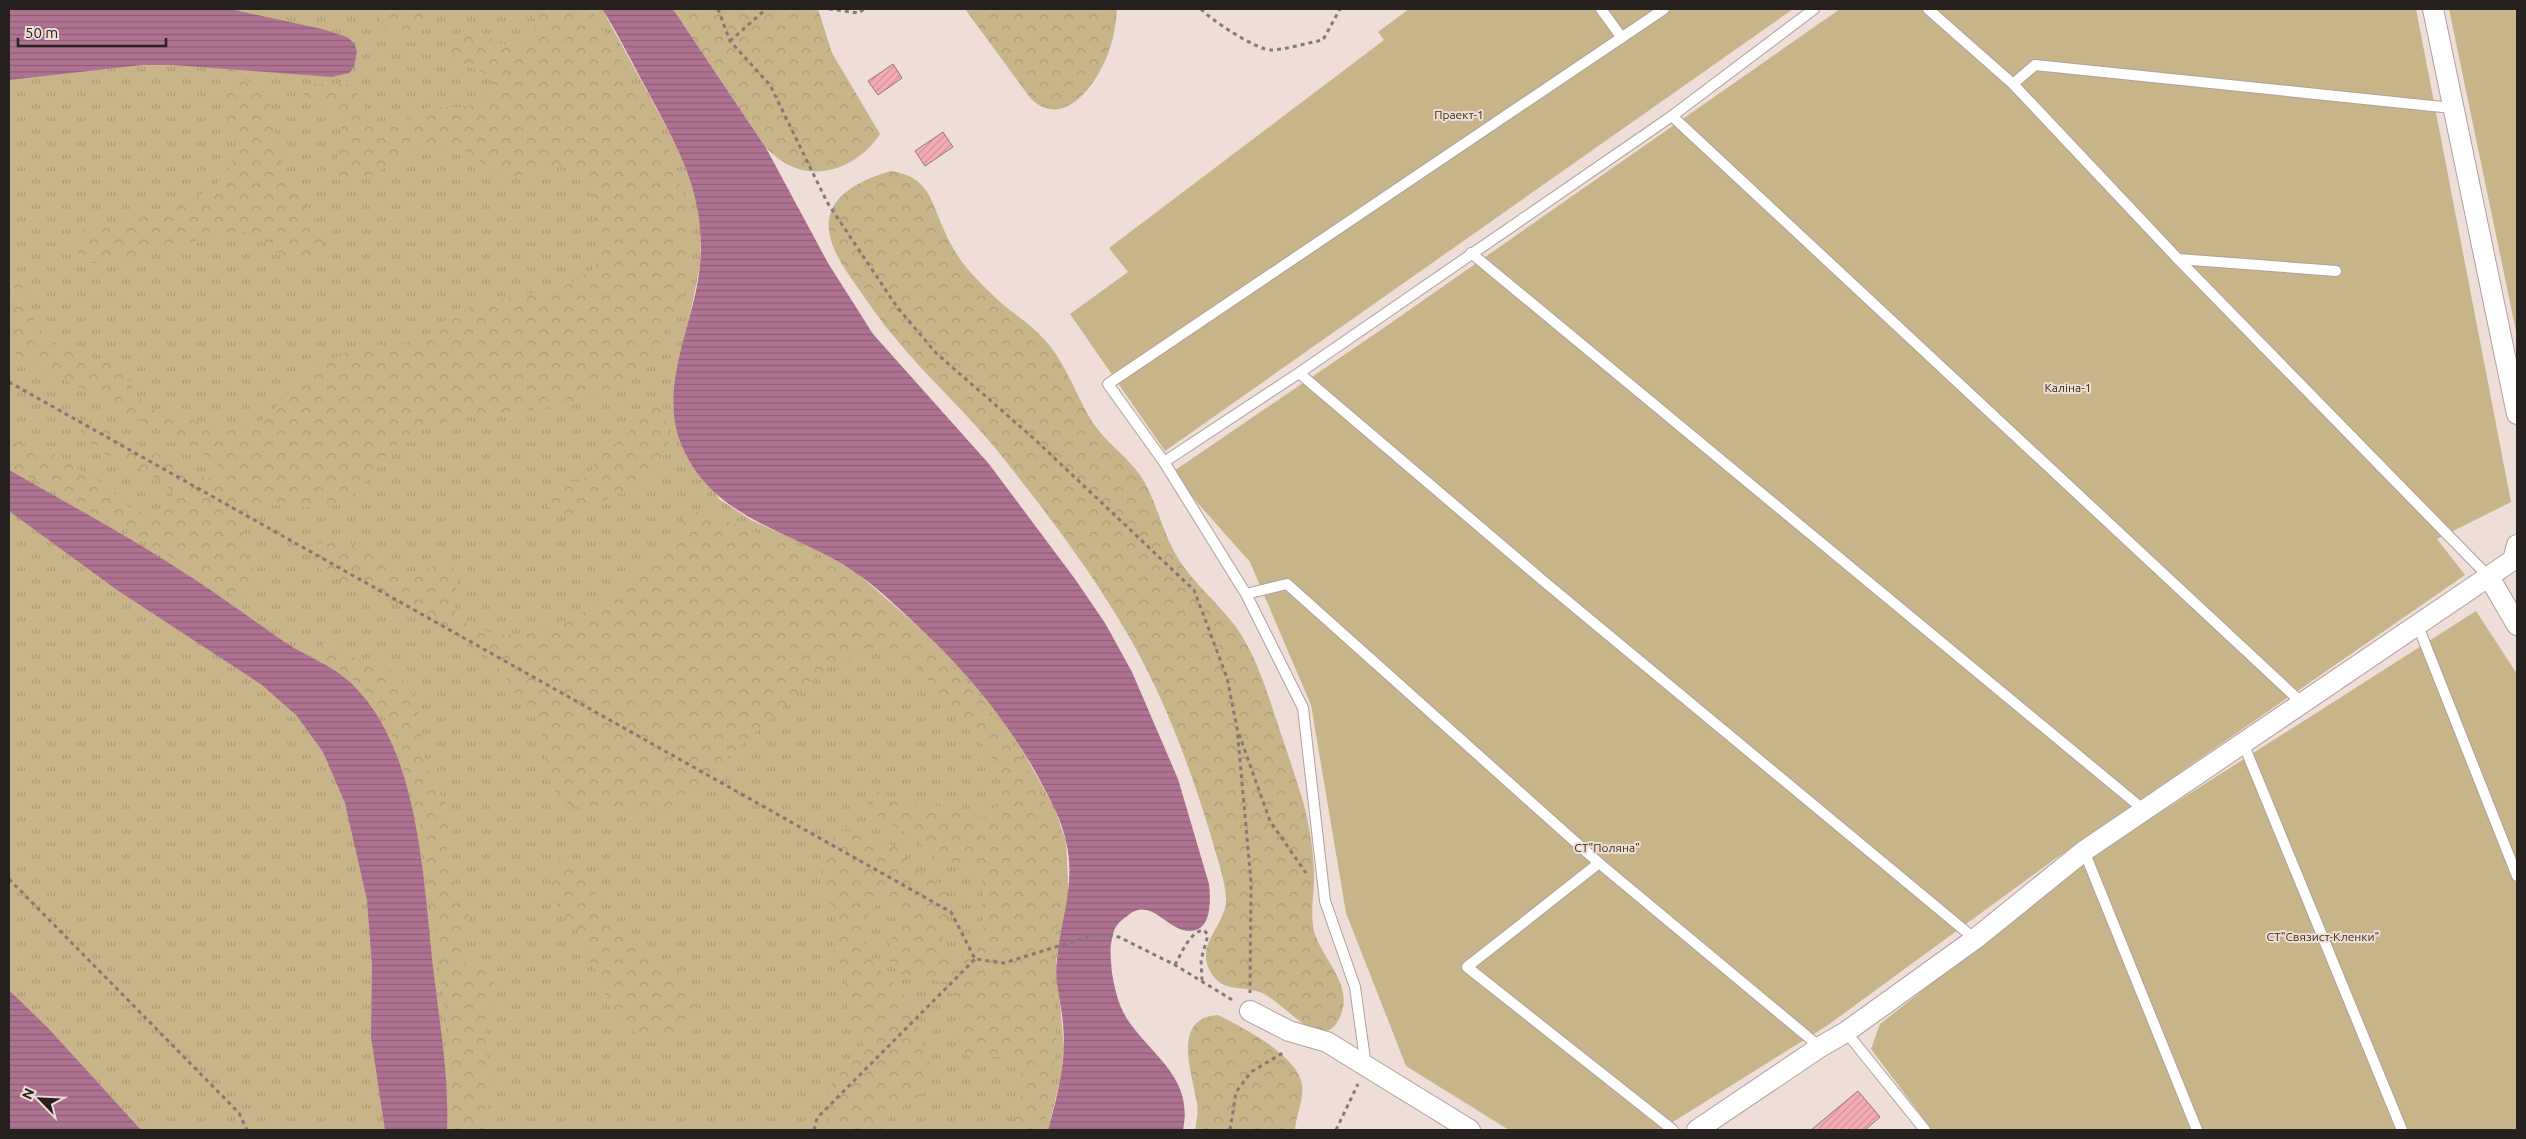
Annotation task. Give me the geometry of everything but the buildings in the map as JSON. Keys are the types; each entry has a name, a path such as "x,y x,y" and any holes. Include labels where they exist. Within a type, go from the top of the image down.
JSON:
{"street":[{"path":"2432,9 2517,414"},
{"path":"1697,1130 1820,1047 1846,1032 1975,939 2084,852 2144,810 2513,560 2517,545"},
{"path":"2489,577 2517,625"},
{"path":"1250,1011 1289,1030 1316,1037 1339,1048 1470,1130"}],"lane":[{"path":"1601,9 1622,38"},
{"path":"1367,1067 1355,987 1325,901 1303,708 1246,594 1164,462 1108,384 1664,9"},
{"path":"1164,462 1300,373 1471,253 1672,116 1814,9"},
{"path":"1928,9 2013,84 2178,259 2489,577"},
{"path":"2013,84 2036,64 2452,108"},
{"path":"1672,116 2302,703"},
{"path":"1471,253 2144,810"},
{"path":"2178,259 2336,271"},
{"path":"1300,373 1540,577 1975,939"},
{"path":"1246,594 1287,584 1599,863 1820,1047"},
{"path":"2418,626 2517,876"},
{"path":"2243,743 2402,1130"},
{"path":"2084,852 2197,1130"},
{"path":"1599,863 1467,967 1673,1130"},
{"path":"1846,1032 1926,1130"}],"path":[{"path":"718,9 730,42 770,85 827,202 897,307 936,353 1031,436 1194,590 1227,678 1237,728 1251,881 1250,1011"},
{"path":"730,42 766,9"},
{"path":"830,9 859,13 864,9"},
{"path":"1201,9 1208,17 1238,36 1270,50 1323,40 1340,9"},
{"path":"9,382 951,912 974,959"},
{"path":"1237,728 1270,821 1325,901"},
{"path":"9,879 239,1113 247,1130"},
{"path":"1175,965 1193,936 1197,932 1204,930 1208,938 1201,960 1202,980"},
{"path":"974,959 1004,963 1097,934 1129,940 1202,980 1250,1011"},
{"path":"814,1130 817,1118 974,959"},
{"path":"1230,1130 1236,1092 1251,1072 1292,1047 1316,1037"},
{"path":"1336,1130 1367,1067"}],"green space":[{"path":"9,9 602,9 684,159 695,194 701,228 700,266 678,372 674,406 719,499 751,520 820,551 857,573 946,651 991,702 1012,732 1054,807 1066,841 1069,901 1056,960 1064,1048 1061,1076 1048,1130 9,1130"},
{"path":"377,9 431,9 418,28 402,36 394,35 386,30"},
{"path":"530,9 590,9 607,35 659,130 676,167 686,211 688,244 685,276 678,306 666,334 648,359 624,380 594,396 572,403 549,407 454,420 431,426 410,435 390,451 357,491 348,499 336,505 314,508 280,505 269,506 259,510 250,517 243,531 244,546 257,575 251,594 243,599 230,595 163,552 9,466 9,439 43,449 55,455 104,485 131,509 152,515 170,508 173,494 164,484 139,469 97,449 86,440 80,429 84,420 88,419 204,478 219,478 221,473 217,463 209,457 9,350 9,263 23,288 34,321 48,341 72,353 113,363 126,375 137,396 157,412 235,430 254,425 262,420 308,375 321,365 343,354 359,348 414,341 440,329 467,309 500,299 557,288 589,273 599,261 603,249 593,213 590,184 581,170 574,166 565,166 515,177 506,177 495,173 461,150 433,146 405,156 373,175 362,179 351,180 341,178 336,164 342,132 339,117 330,108 310,103 303,98 305,89 314,84 347,84 353,89 374,121 387,127 397,126 423,109 468,106 476,103 489,90 490,78 481,71 457,64 453,59 453,41 456,36 466,29 473,29 503,44 510,45 521,42 531,35 537,23"},
{"path":"673,9 818,9 832,53 880,134 862,154 838,168 825,171 811,171 798,169 785,163 766,148"},
{"path":"965,9 1117,9 1111,46 1097,76 1079,99 1068,106 1056,109 1044,107 1031,99"},
{"name":"Праект-1","path":"1409,9 1793,9 1165,451 1070,314 1128,272 1109,248 1384,40 1378,32"},
{"name":"Каліна-1","path":"1840,9 2416,9 2511,502 2437,539 2465,575 2052,861 1828,1025 1660,1130 1509,1130 1406,1066 1346,913 1311,705 1250,562 1171,473 1385,327"},
{"path":"2449,9 2517,9 2517,336"},
{"path":"239,80 260,85 269,98 275,136 287,175 298,196 321,228 324,243 317,255 302,261 291,259 278,253 257,236 238,232 227,233 105,264 89,262 80,256 77,253 74,242 78,234 83,230 97,225 141,217 177,206 211,188 224,176 233,161 236,143 234,132 220,100 230,84"},
{"path":"891,171 904,174 921,184 931,199 944,230 960,259 981,284 1032,327 1050,346 1062,363 1096,428 1128,461 1146,484 1170,543 1181,563 1236,627 1251,652 1272,706 1299,787 1308,823 1314,869 1312,911 1314,931 1341,984 1343,995 1343,1007 1339,1019 1331,1029 1322,1031 1312,1029 1262,993 1225,985 1213,976 1206,958 1207,949 1225,907 1224,883 1186,760 1144,663 1101,590 1050,518 984,435 891,333 836,254 829,231 829,219 833,208 839,199 858,184"},
{"path":"655,399 663,408 668,429 667,445 663,458 656,469 635,486 583,510 564,515 559,515 553,511 550,508 548,498 553,486 561,482 580,481 586,477 600,456 629,433 636,424 644,407"},
{"path":"700,511 803,550 861,583 921,636 974,689 997,719 1019,754 1049,811 1058,832 1062,854 1062,902 1051,959 1057,1044 1050,1096 1042,1130 1013,1130 1023,1086 1020,1068 1005,1057 979,1059 972,1058 966,1054 960,1041 958,1006 947,988 933,980 904,976 892,964 889,948 901,913 899,907 891,900 886,900 876,905 868,914 863,934 865,946 877,967 903,994 913,1009 930,1065 931,1076 928,1085 922,1092 892,1115 881,1130 834,1130 827,1115 826,1098 838,1070 844,1063 862,1053 864,1048 864,1044 855,1034 849,1018 846,975 834,950 836,920 834,911 822,890 819,877 833,836 849,831 892,845 920,871 942,887 949,897 951,905 943,932 944,947 948,955 962,957 975,944 983,930 982,878 973,868 948,865 940,861 912,837 875,815 869,809 867,797 877,790 901,802 914,805 945,807 968,818 977,819 986,816 994,809 1002,792 1002,780 998,768 991,757 922,673 911,664 899,657 886,653 871,653 850,657 831,666 810,682 684,797 665,810 652,815 646,815 611,809 582,808 571,805 554,790 547,768 542,734 537,718 488,657 378,594 340,580 321,570 313,557 316,545 329,541 341,541 353,544 407,572 419,572 441,564 450,565 457,574 458,580 454,606 459,618 474,627 493,633 520,635 538,632 578,616 617,591 663,550 686,516"},
{"name":"СТ\"Связист-Кленки\"","path":"2476,611 2517,674 2517,1130 1932,1130 1871,1049 1880,1024 2098,852"},
{"path":"330,641 351,656 377,662 396,674 413,696 420,722 427,766 450,814 447,862 468,909 469,922 461,958 469,966 485,962 489,964 495,985 486,1028 486,1053 490,1080 487,1130 451,1130 449,1064 444,1001 419,816 387,721 372,698 320,652 323,644"},
{"path":"562,859 579,868 593,889 604,914 615,928 676,971 688,984 695,999 697,1018 680,1034 657,1038 645,1036 633,1032 615,1017 600,978 589,961 580,936 559,909 553,896 550,874 556,863"},
{"path":"1218,1015 1268,1044 1280,1053 1299,1074 1302,1091 1295,1130 1195,1130 1197,1106 1189,1063 1189,1036 1194,1026 1203,1018"}],"shaded area":[{"path":"9,9 230,9 322,29 347,37 354,43 357,51 354,67 349,73 332,77 173,65 142,65 9,80"},
{"path":"602,9 673,9 766,148 828,263 873,334 989,464 1075,579 1105,623 1132,672 1178,779 1209,884 1210,900 1208,916 1200,928 1193,931 1176,927 1149,911 1142,909 1134,911 1120,922 1114,932 1111,949 1112,973 1124,1014 1171,1072 1178,1085 1183,1098 1185,1113 1183,1130 1048,1130 1058,1092 1064,1052 1056,968 1069,887 1069,857 1064,834 1043,786 1015,738 999,716 947,654 863,578 832,558 756,521 733,507 712,490 694,468 680,441 675,419 674,397 680,353 697,287 701,240 699,216 688,173 670,133"},
{"path":"9,470 174,566 283,641 328,666 353,685 376,714 394,748 407,785 416,825 444,1056 447,1130 385,1130 371,1037 372,965 367,900 345,803 323,752 297,716 262,685 117,590 9,511"},
{"path":"9,990 49,1029 141,1130 9,1130"}],"park label":[{"name":"СТ\"Поляна\"","path":"1607,848"}]}
